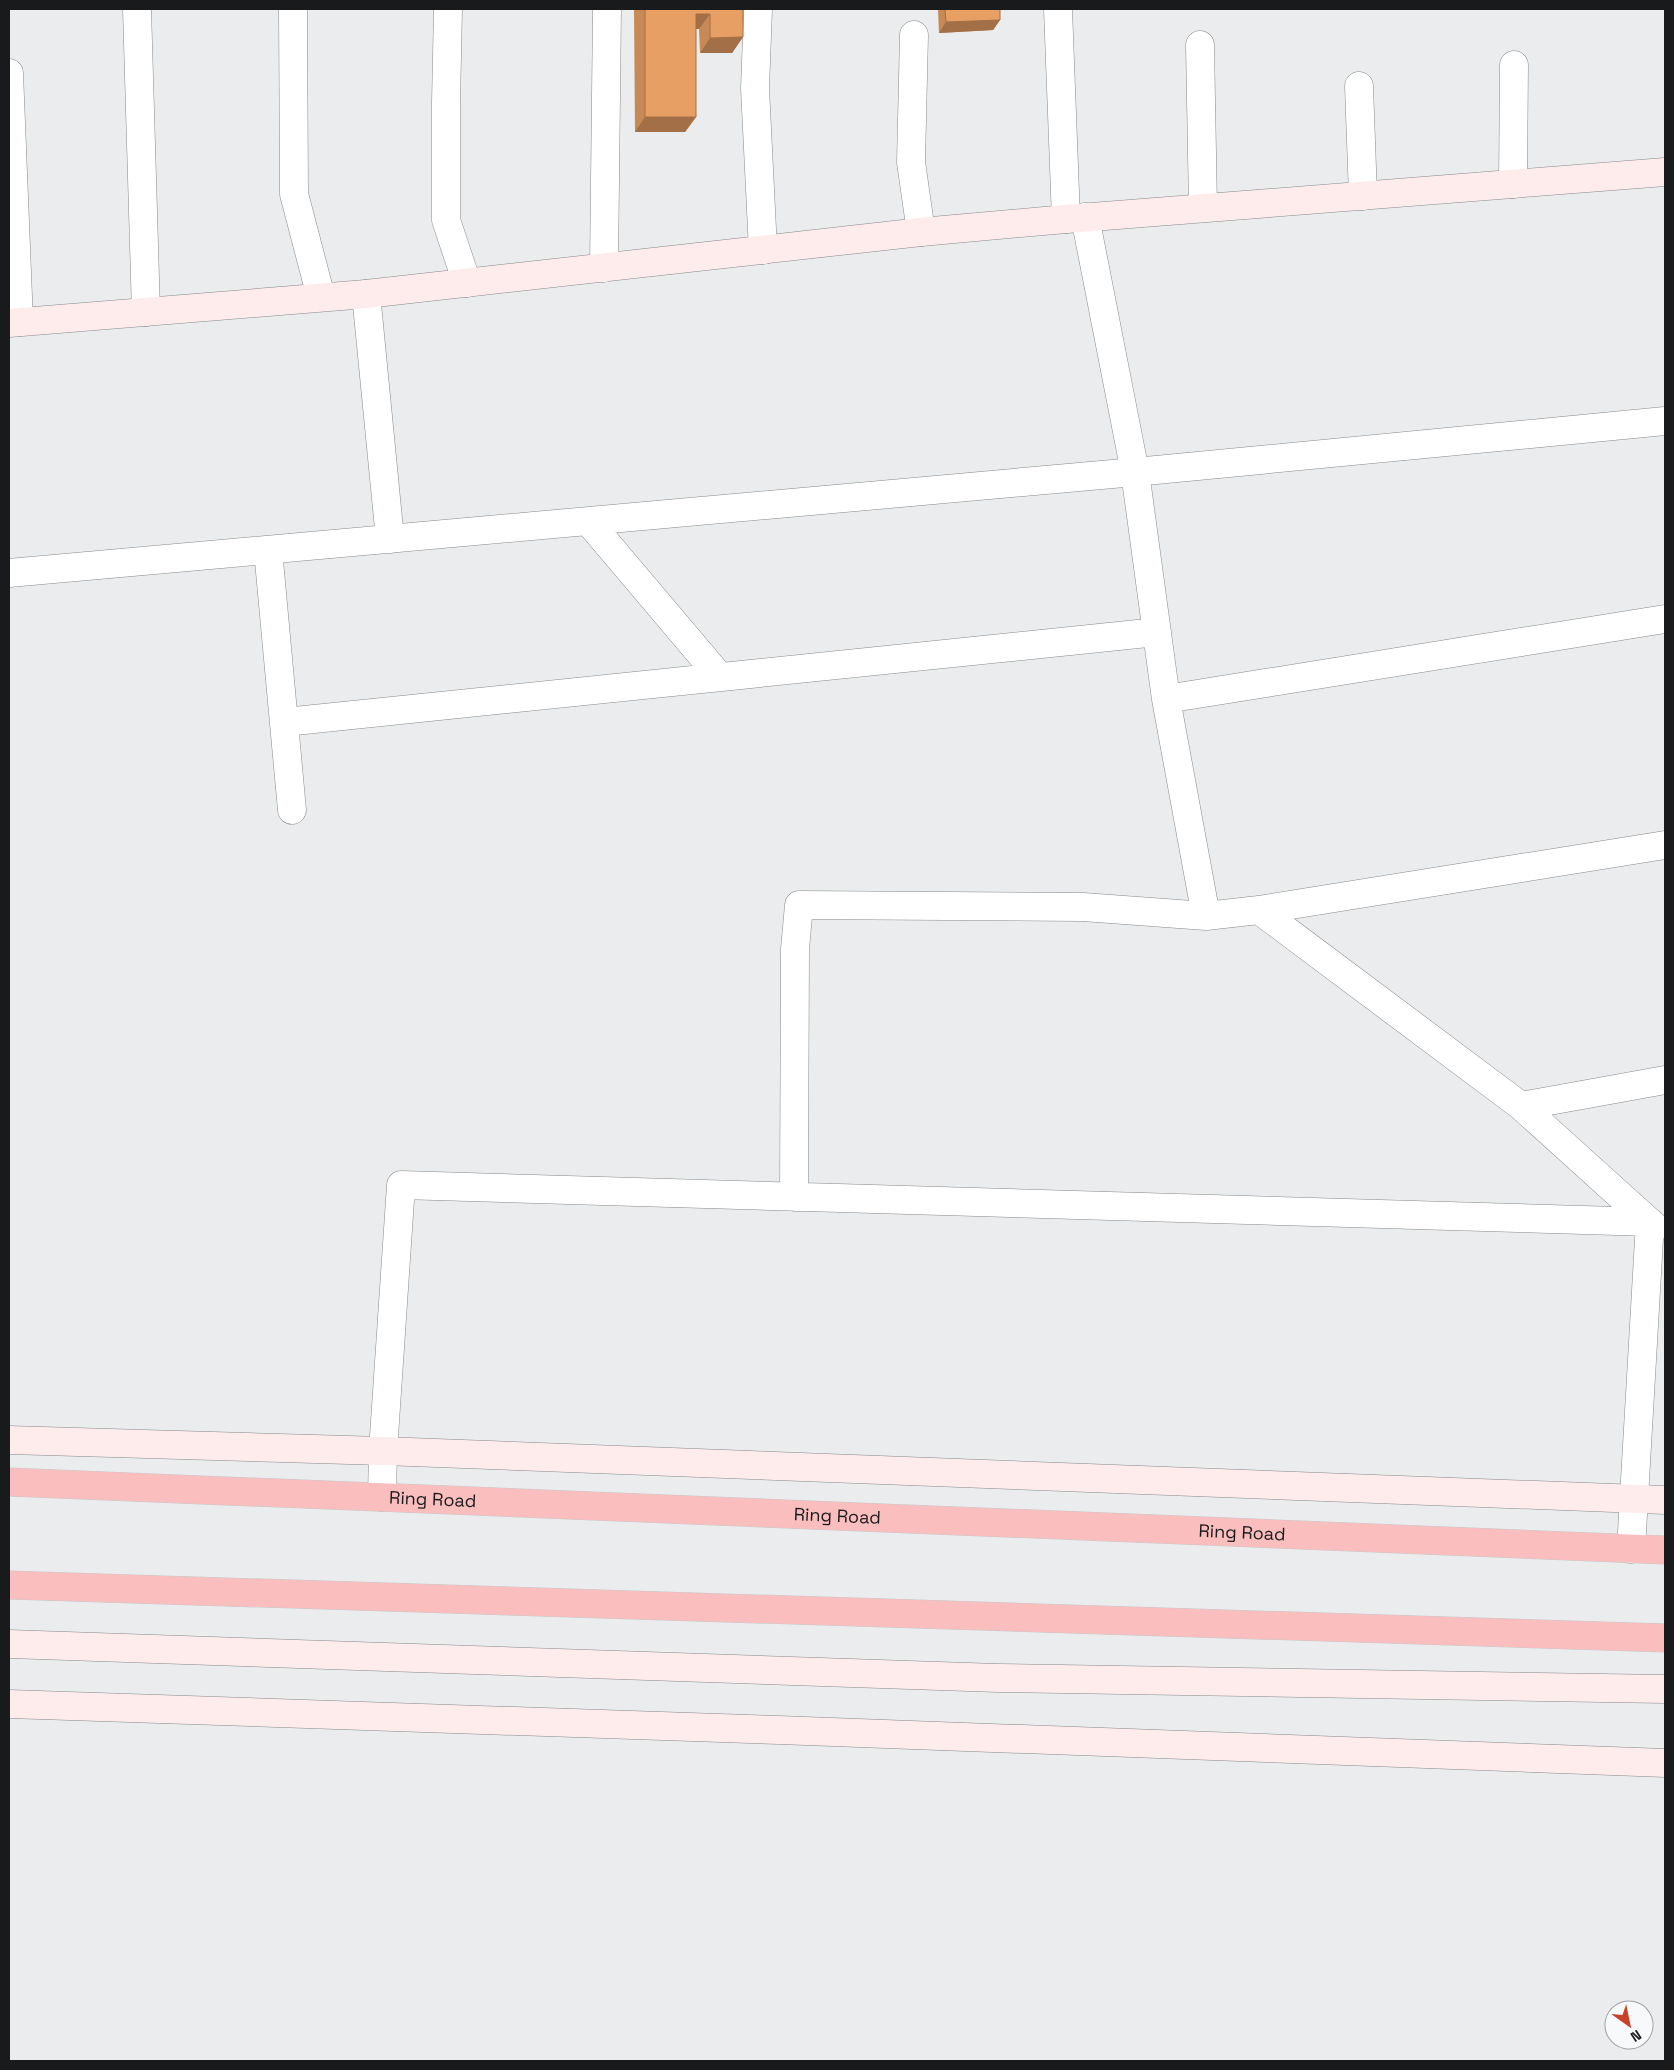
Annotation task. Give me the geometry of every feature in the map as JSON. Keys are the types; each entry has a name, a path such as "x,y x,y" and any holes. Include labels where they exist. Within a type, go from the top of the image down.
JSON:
{"highway":[{"name":"Ring Road","path":"9,1482 1665,1550"},
{"path":"9,1585 1665,1638"}],"street":[{"path":"137,9 146,312"},
{"path":"293,9 294,194 321,298"},
{"path":"448,9 446,220 467,283"},
{"path":"604,268 608,9"},
{"path":"758,9 755,88 763,250"},
{"path":"1058,9 1075,218 1135,472 1166,699 1206,916"},
{"path":"914,35 911,162 921,232"},
{"path":"1200,45 1204,208"},
{"path":"1513,184 1514,65"},
{"path":"9,74 14,322 366,294 921,232 1075,218 1665,172"},
{"path":"1359,86 1363,196"},
{"path":"366,294 390,539"},
{"path":"9,573 1135,472 1665,421"},
{"path":"588,521 720,677"},
{"path":"268,550 292,810"},
{"path":"1166,699 1665,619"},
{"path":"285,722 1157,632"},
{"path":"794,1197 795,949 799,905 1082,908 1206,916 1258,910 1665,845"},
{"path":"1258,910 1521,1106 1658,1229"},
{"path":"1521,1106 1665,1080"},
{"path":"382,1497 383,1451 401,1185 794,1197 1658,1229"},
{"path":"1631,1549 1658,1229"},
{"path":"9,1440 383,1451 1665,1500"},
{"path":"9,1644 998,1678 1665,1689"},
{"path":"9,1704 1665,1763"}],"building":[{"path":"645,9 743,9 743,37 710,38 710,14 696,14 696,117 645,117"},
{"path":"945,9 1000,9 1000,20 946,22"}]}
